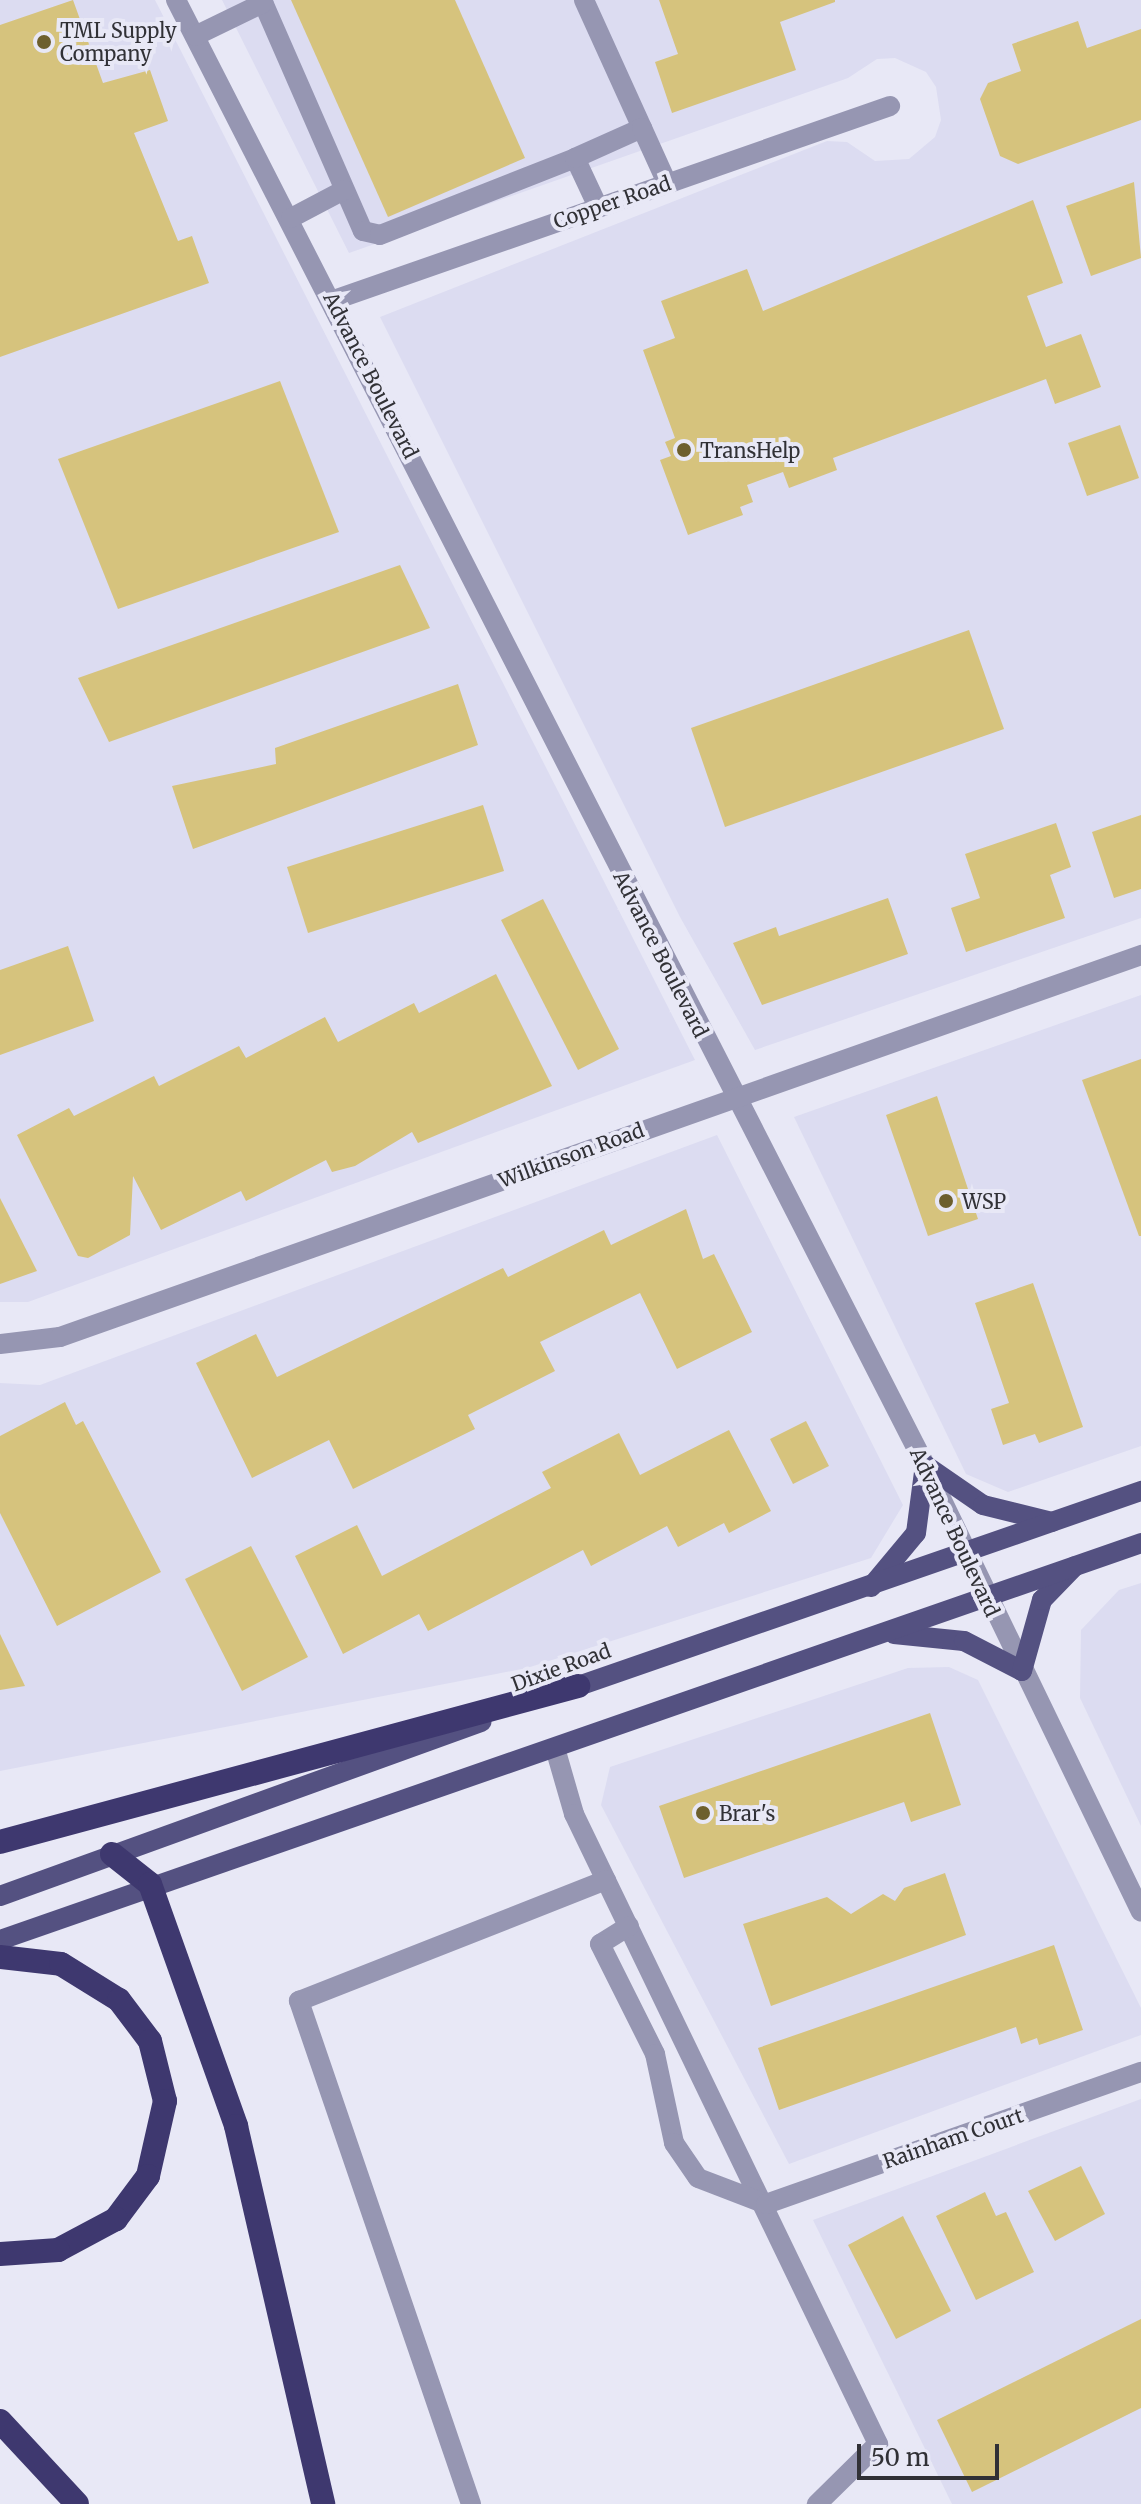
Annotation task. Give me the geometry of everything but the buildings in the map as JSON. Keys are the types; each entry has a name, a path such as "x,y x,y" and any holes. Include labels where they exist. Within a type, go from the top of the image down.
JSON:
{"highway":[{"path":"0,1842 578,1686"},
{"path":"112,1854 150,1884 236,2126 323,2504"},
{"path":"0,1957 61,1964 119,2000 150,2041 165,2101 148,2176 116,2219 58,2250 0,2254"},
{"path":"0,2421 77,2504"}],"main road":[{"path":"866,1592 916,1533 925,1465 983,1505 1052,1522"},
{"name":"Dixie Road","path":"0,1896 578,1686 866,1592 1141,1491"},
{"path":"0,1940 150,1884 555,1748 985,1598 1080,1560 1141,1543"},
{"path":"884,1633 964,1641 1022,1671 1042,1600 1080,1560"}],"street":[{"name":"Advance Boulevard","path":"176,0 334,300 733,1097 925,1465 985,1598 1141,1911"},
{"path":"584,0 667,183"},
{"path":"195,36 262,1 363,231 380,235 575,158 642,128"},
{"name":"Copper Road","path":"334,300 890,106"},
{"path":"575,158 598,207"},
{"path":"291,218 344,190"},
{"name":"Wilkinson Road","path":"0,1344 60,1337 1141,955"},
{"path":"555,1748 574,1814 766,2204 878,2444 817,2504"},
{"path":"471,2504 299,2001 606,1880"},
{"path":"629,1926 600,1944 655,2054 674,2143 698,2178 766,2204"},
{"name":"Rainham Court","path":"766,2204 1141,2072"}],"shaded area":[{"path":"0,0 155,0 695,1060 28,1302 0,1302"},
{"path":"222,0 1141,0 1141,918 755,1050 680,917 380,317 827,141 847,142 875,161 909,159 935,137 941,120 936,87 926,72 895,58 877,59 848,78 349,253"},
{"path":"1141,995 1141,1446 1008,1492 966,1474 794,1117"},
{"path":"717,1135 903,1505 871,1558 527,1668 0,1771 0,1383 40,1385"},
{"path":"1141,1583 1141,1826 1080,1698 1081,1630 1119,1590"},
{"path":"949,1667 978,1680 1141,2008 1141,2035 789,2164 601,1805 610,1767 908,1668"},
{"path":"1141,2099 1141,2504 952,2504 813,2220"}],"place":[{"name":"TML Supply Company","path":"44,42"},
{"name":"TransHelp","path":"684,450"},
{"name":"WSP","path":"946,1201"},
{"name":"Brar's","path":"703,1813"}]}
